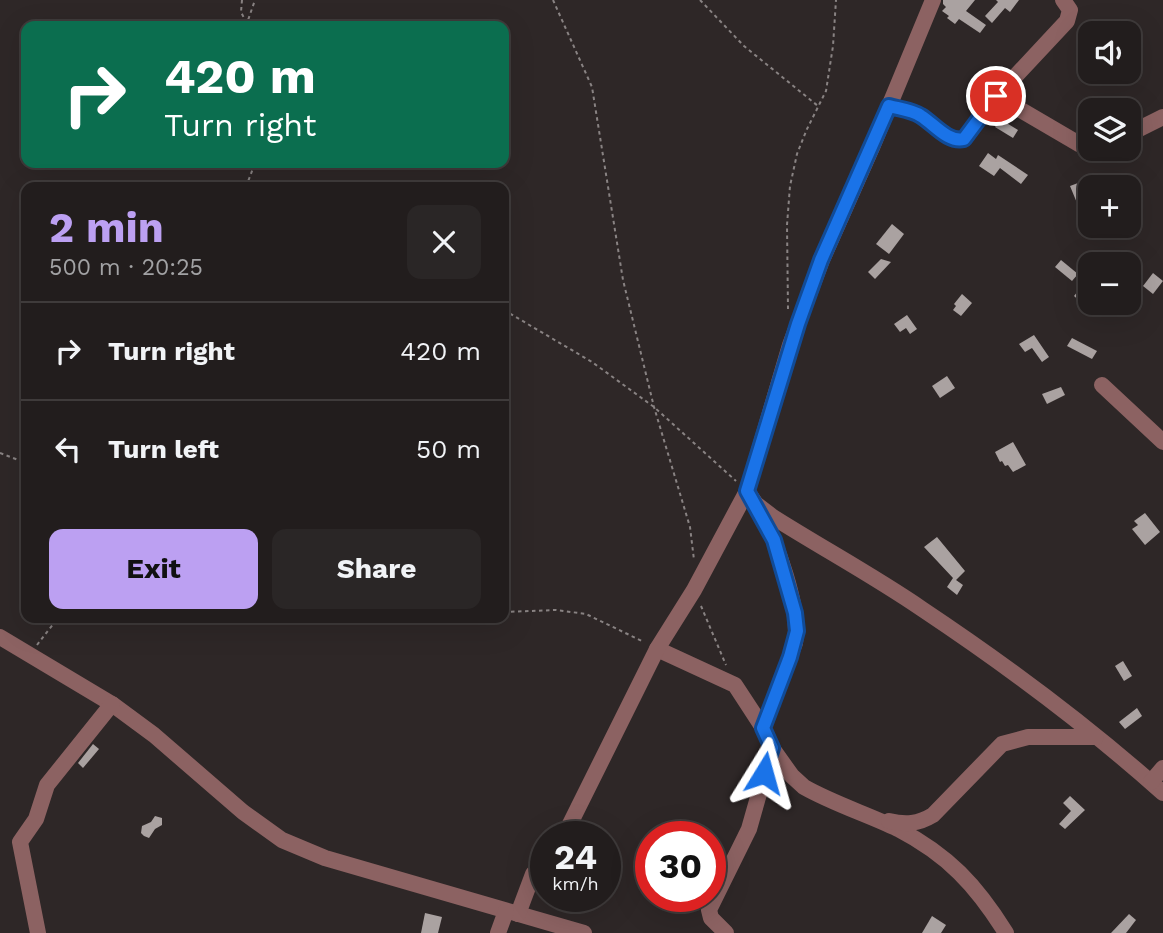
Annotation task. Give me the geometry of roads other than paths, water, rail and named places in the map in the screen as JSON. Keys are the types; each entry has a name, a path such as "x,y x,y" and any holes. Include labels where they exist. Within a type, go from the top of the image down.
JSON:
{"street":[{"path":"571,821 657,649 752,498 790,345 821,260 933,0"},
{"path":"889,106 921,116 958,141 964,139 996,96 1067,22 1070,10 1063,0"},
{"path":"996,96 1078,143"},
{"path":"1141,128 1163,117"},
{"path":"1102,385 1163,442"},
{"path":"752,498 774,540 795,613 797,631 763,728"},
{"path":"752,498 773,517 922,608 1024,680 1157,788 1163,768"},
{"path":"0,637 112,704 155,735 243,812 282,839 325,858 584,933"},
{"path":"657,649 735,685 763,728 772,748 804,787 909,836 958,869 989,906 1006,933"},
{"path":"38,933 20,842 36,818 47,785 112,704"},
{"path":"867,816 899,823 921,822 933,815 1002,744 1028,737 1096,737"},
{"path":"726,933 710,918 709,910 749,829 772,748"},
{"path":"498,933 530,880"}]}
